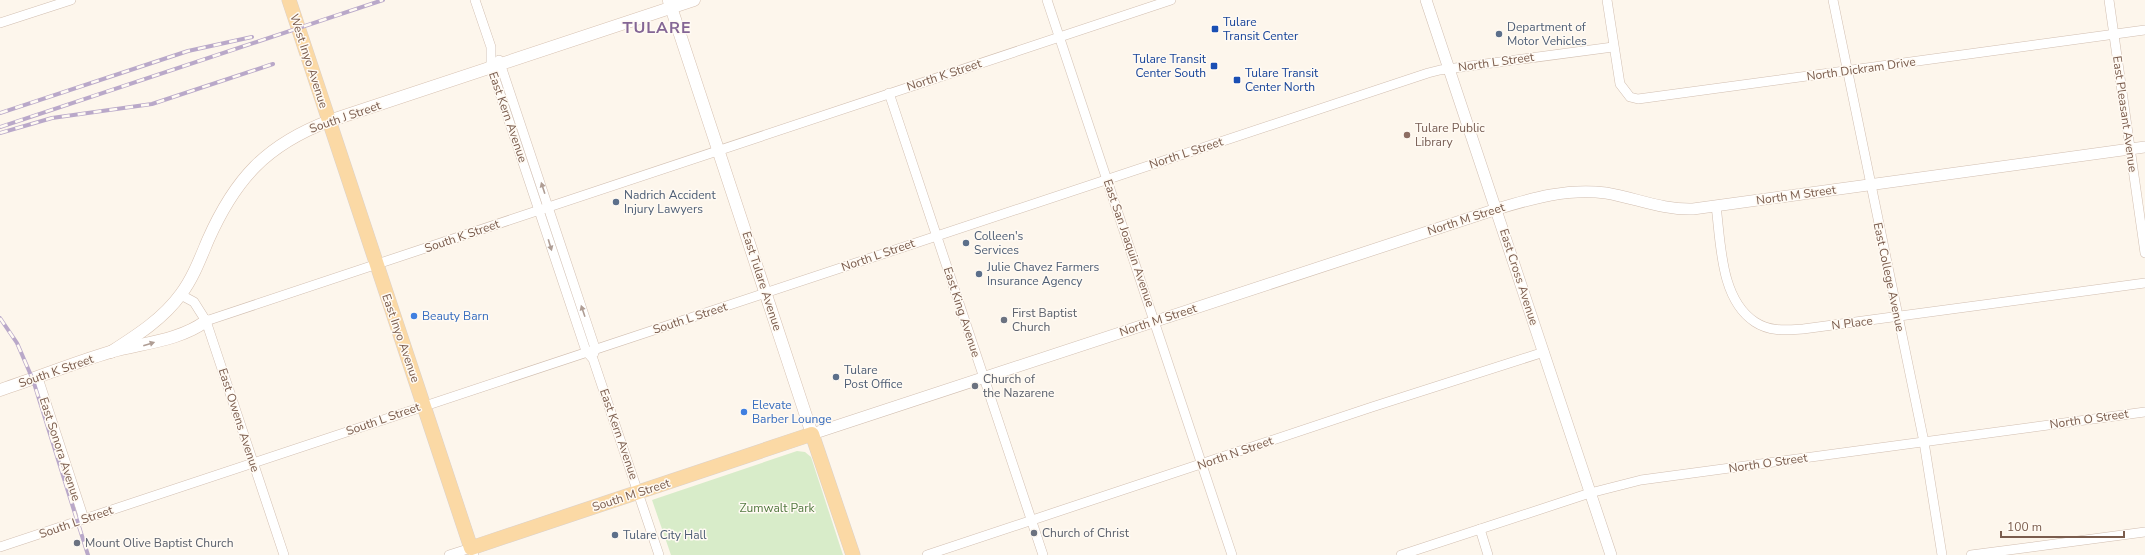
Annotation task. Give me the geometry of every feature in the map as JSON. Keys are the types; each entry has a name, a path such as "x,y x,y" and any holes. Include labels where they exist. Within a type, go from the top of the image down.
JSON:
{"main road":[{"name":"West Inyo Avenue","path":"289,0 329,121"},
{"name":"South J Street","path":"111,352 156,320 181,295 197,266 222,211 232,194 257,163 286,140 329,121 497,66 670,4 694,0"},
{"name":"East Tulare Avenue","path":"670,4 853,555"},
{"name":"East Inyo Avenue","path":"329,121 473,551"},
{"path":"111,352 162,340 196,329 206,321"},
{"name":"South K Street","path":"0,390 111,352"},
{"name":"South M Street","path":"473,551 639,492 812,434"}],"street":[{"path":"0,23 70,0"},
{"name":"East Kern Avenue","path":"476,0 490,47 549,207 595,348 593,358"},
{"name":"East San Joaquin Avenue","path":"1048,0 1059,37 1232,555"},
{"name":"North K Street","path":"718,151 1171,0"},
{"name":"East Cross Avenue","path":"1426,0 1497,209 1611,555"},
{"name":"North Dickram Drive","path":"1607,0 1613,47 1620,84 1630,97 1638,99 2145,30"},
{"name":"East College Avenue","path":"1832,0 1924,442 1942,555"},
{"name":"East Pleasant Avenue","path":"2109,0 2145,253"},
{"name":"North L Street","path":"766,293 1107,178 1428,73 1613,47"},
{"name":"East Kern Avenue","path":"497,66 539,210 586,351 593,358 660,555"},
{"name":"East King Avenue","path":"889,93 1043,555"},
{"name":"North M Street","path":"812,434 1497,209 1552,194 1585,192 1612,195 1668,208 1684,209 1716,206 2145,148"},
{"name":"South K Street","path":"206,321 718,151"},
{"name":"N Place","path":"1716,206 1724,263 1731,290 1741,307 1755,322 1773,329 1784,330 1897,317 2145,282"},
{"name":"South L Street","path":"0,547 423,405 766,293"},
{"name":"East Owens Avenue","path":"181,295 194,302 206,321 252,463 284,555"},
{"name":"North N Street","path":"927,555 1544,352"},
{"name":"East Sonora Avenue","path":"38,378 84,519"},
{"name":"North O Street","path":"1401,555 1590,493 1641,480 2145,412"},
{"path":"1480,529 1488,555"},
{"path":"1971,555 2145,532"},
{"name":"South M Street","path":"449,555 473,551"}],"green space":[{"name":"Zumwalt Park","path":"797,451 805,452 811,457 843,555 671,555 652,500"}],"railway":[{"path":"0,127 383,0"},
{"path":"0,113 188,51 252,37"},
{"path":"0,133 52,118 152,104 273,64"},
{"path":"0,318 17,343 33,380 88,555"}],"place":[{"name":"Tulare Transit Center","path":"1215,29"},
{"name":"Department of Motor Vehicles","path":"1499,34"},
{"name":"Tulare Transit Center South","path":"1214,66"},
{"name":"Tulare Transit Center North","path":"1237,80"},
{"name":"Tulare Public Library","path":"1407,135"},
{"name":"Nadrich Accident Injury Lawyers","path":"616,202"},
{"name":"Colleen's Services","path":"966,243"},
{"name":"Julie Chavez Farmers Insurance Agency","path":"979,274"},
{"name":"Beauty Barn","path":"414,316"},
{"name":"First Baptist Church","path":"1004,320"},
{"name":"Tulare Post Office","path":"836,377"},
{"name":"Church of the Nazarene","path":"975,386"},
{"name":"Elevate Barber Lounge","path":"744,412"},
{"name":"Church of Christ","path":"1034,533"},
{"name":"Tulare City Hall","path":"615,535"},
{"name":"Mount Olive Baptist Church","path":"77,543"}],"district":[{"name":"TULARE","path":"657,27"}]}
